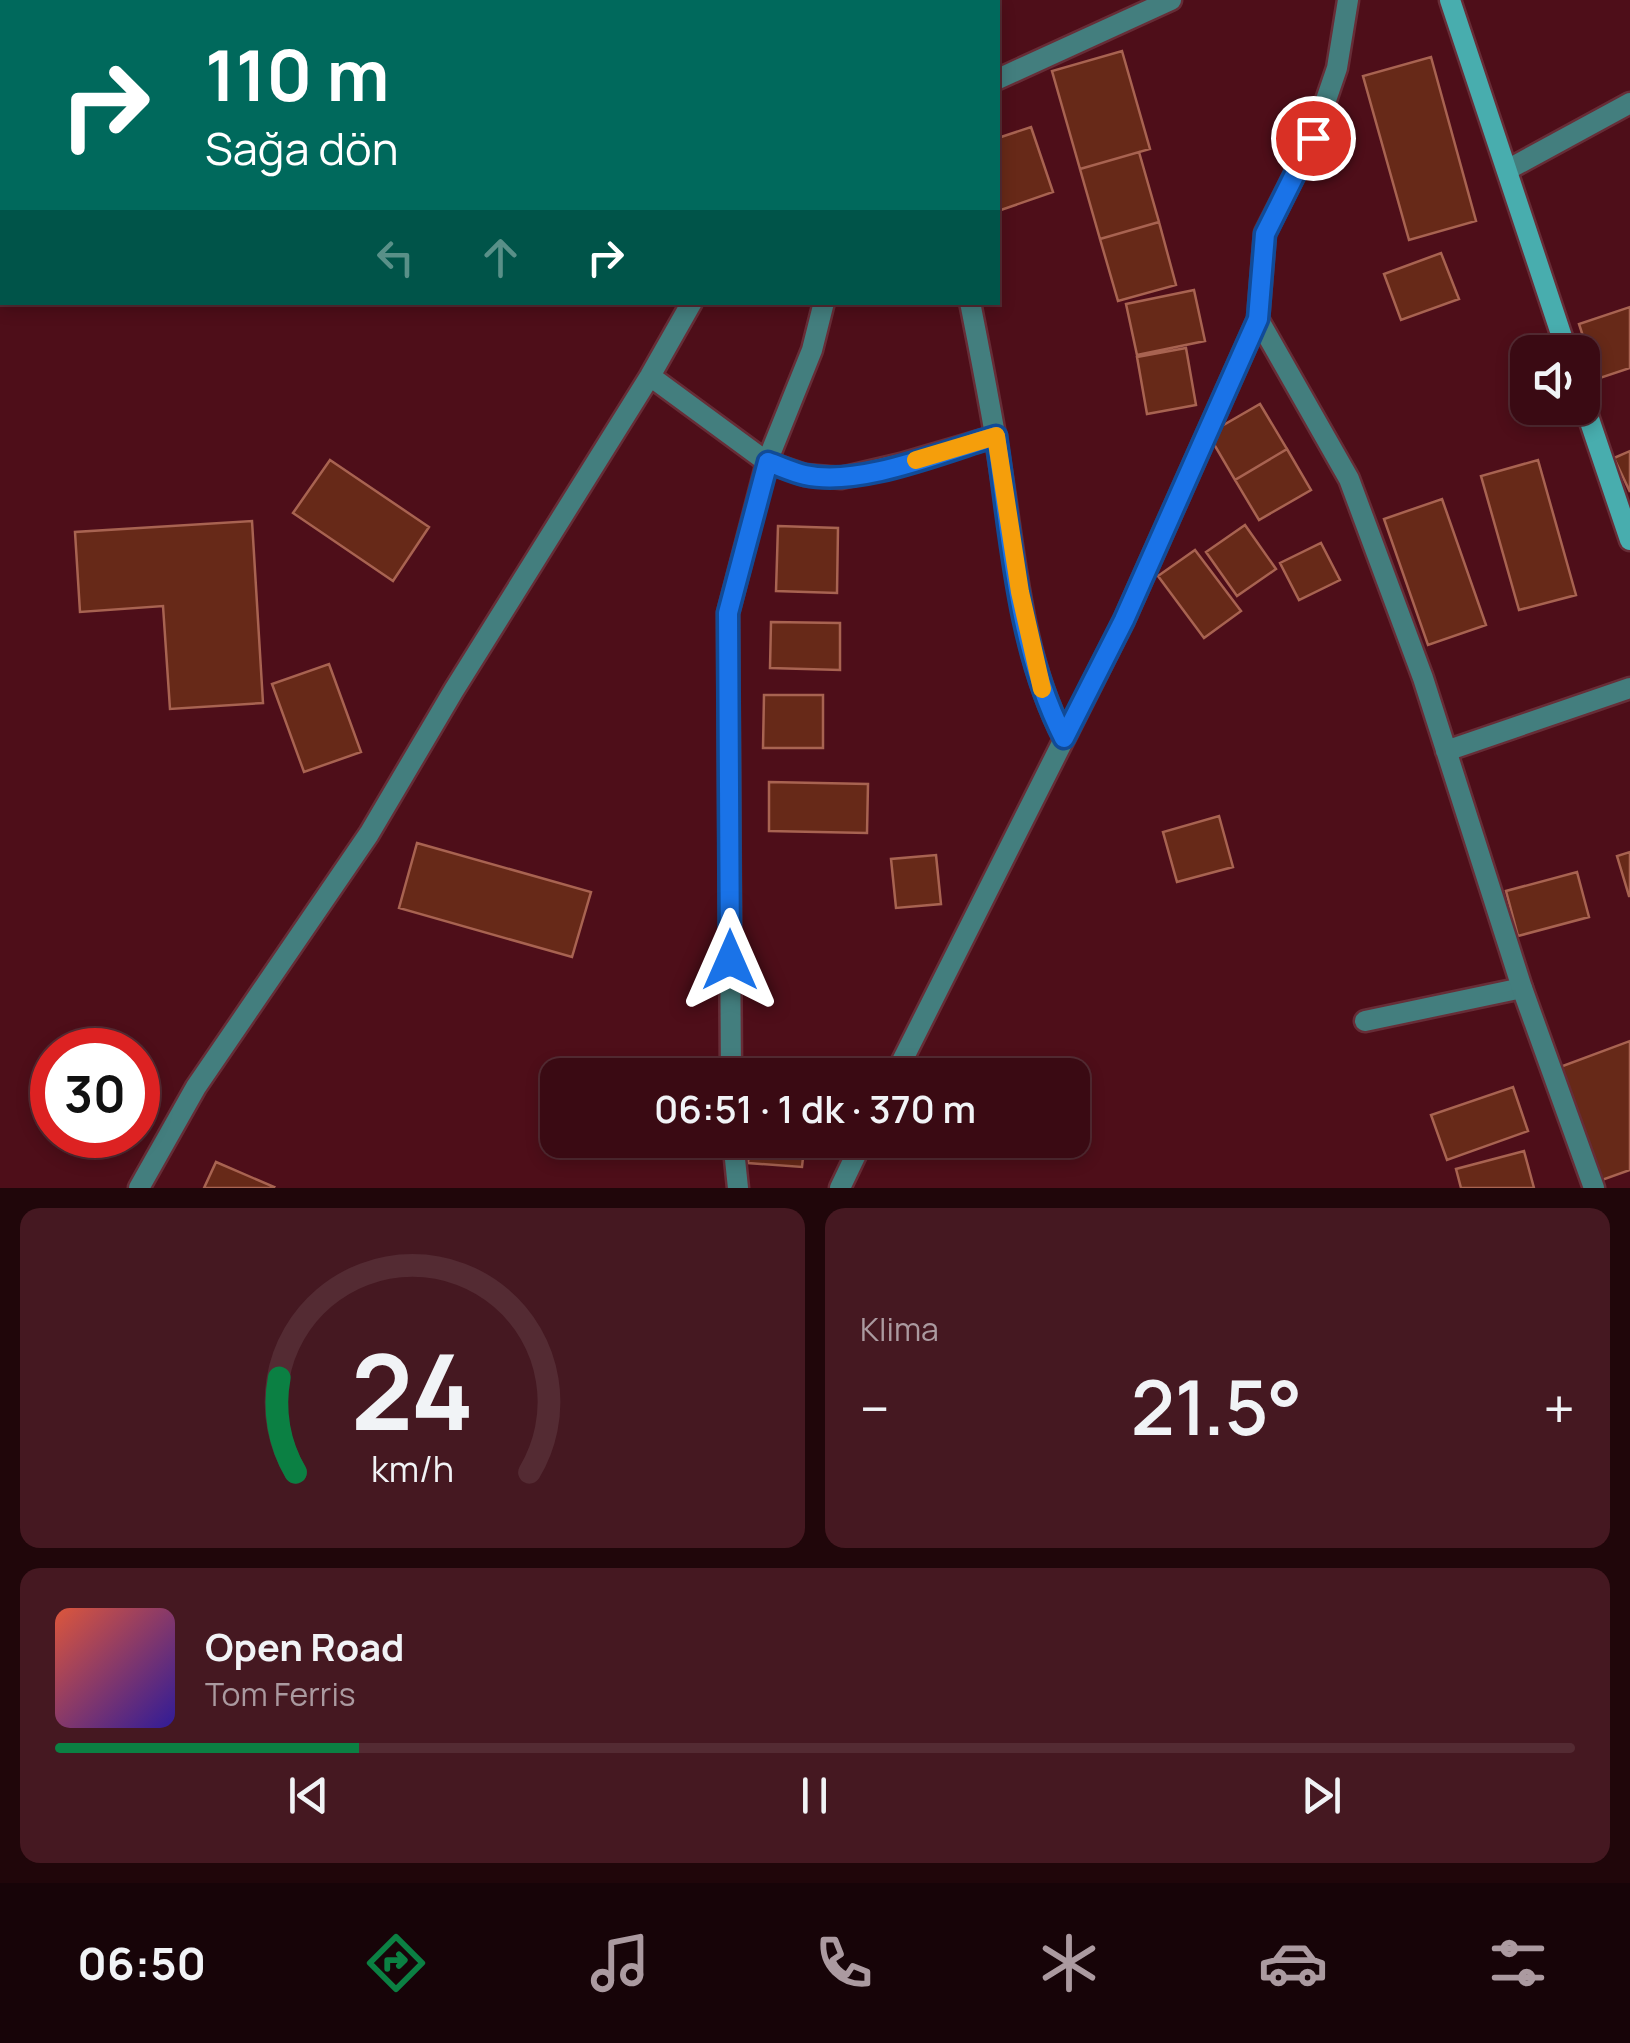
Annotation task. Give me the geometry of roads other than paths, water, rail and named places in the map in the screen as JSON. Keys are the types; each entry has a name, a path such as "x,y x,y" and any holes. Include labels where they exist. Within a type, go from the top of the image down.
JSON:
{"street":[{"path":"1000,78 1171,0"},
{"path":"904,1058 1124,620 1258,319 1265,234 1313,138 1336,68 1348,0"},
{"path":"1450,0 1562,335"},
{"path":"1507,170 1630,103"},
{"path":"138,1188 196,1087 369,834 690,305"},
{"path":"731,1058 728,613 768,462 812,350 823,305"},
{"path":"971,305 1024,610 1044,700 1064,738"},
{"path":"1258,319 1349,479 1594,1188"},
{"path":"650,376 768,462 806,475 841,478 996,436"},
{"path":"1591,425 1630,540"},
{"path":"1446,751 1630,688"},
{"path":"1364,1021 1522,988"},
{"path":"735,1158 738,1188"},
{"path":"840,1188 854,1158"}]}
